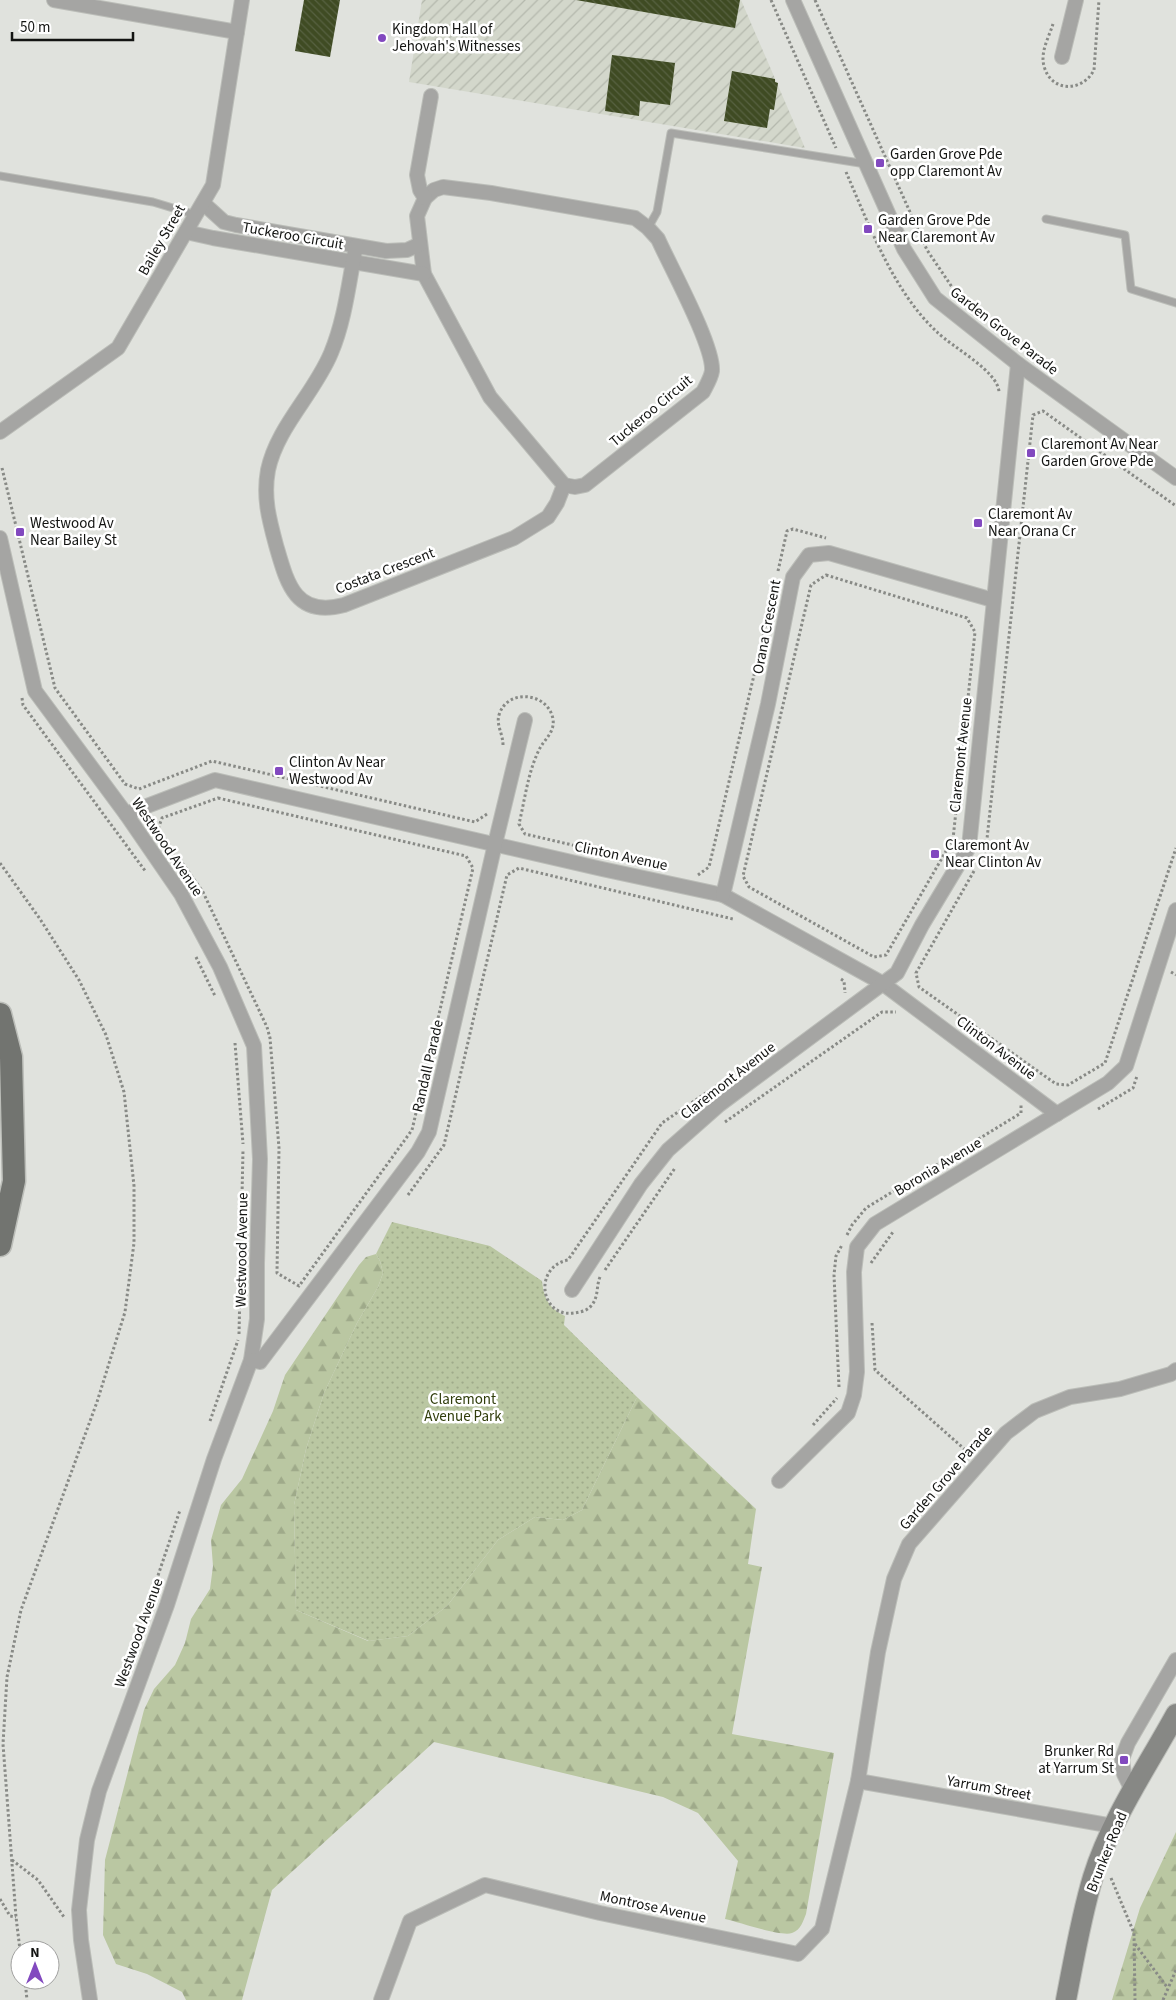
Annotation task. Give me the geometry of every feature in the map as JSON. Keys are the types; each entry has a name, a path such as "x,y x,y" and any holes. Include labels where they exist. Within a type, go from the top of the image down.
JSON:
{"main road":[{"path":"0,1014 11,1057 14,1182 0,1245"},
{"name":"Brunker Road","path":"1066,2000 1093,1876 1113,1826 1176,1714"}],"street":[{"path":"54,0 237,32"},
{"name":"Bailey Street","path":"0,432 118,348 213,185 242,0"},
{"name":"Garden Grove Parade","path":"793,0 904,249 935,298 1018,364 1176,478"},
{"path":"1062,57 1076,0"},
{"path":"431,96 418,175 420,190 424,198 417,216 424,274 490,397 564,486"},
{"name":"Tuckeroo Circuit","path":"424,198 434,190 444,187 491,193 635,218 658,239 703,336 711,359 712,373 703,392 600,474 585,485 575,487 564,486"},
{"name":"Tuckeroo Circuit","path":"199,209 224,222 356,246 395,252 407,250 420,244"},
{"name":"Tuckeroo Circuit","path":"186,232 424,274"},
{"name":"Costata Crescent","path":"356,246 342,316 332,353 276,446 268,469 265,494 268,516 288,584 295,593 310,604 320,608 332,608 505,542 548,517 557,503 564,486"},
{"name":"Claremont Avenue","path":"572,1290 641,1184 668,1150 720,1105 897,973 922,925 969,847 1018,364"},
{"name":"Westwood Avenue","path":"0,538 35,691 126,814 181,894 220,967 254,1046 260,1158 257,1319 251,1360 214,1459 167,1605 99,1791 87,1840 79,1910 81,1940 90,2000"},
{"name":"Orana Crescent","path":"723,895 768,704 793,577 809,556 829,553 993,600"},
{"name":"Randall Parade","path":"251,1360 260,1362 298,1315 418,1152 429,1132 525,720"},
{"name":"Clinton Avenue","path":"126,814 215,780 723,895 882,983 1057,1114"},
{"name":"Boronia Avenue","path":"779,1481 848,1413 854,1395 857,1372 854,1272 858,1247 875,1224 1108,1083 1126,1066 1176,910"},
{"name":"Garden Grove Parade","path":"858,1781 878,1652 894,1579 909,1544 1006,1433 1035,1411 1070,1397 1120,1389 1171,1374 1176,1370"},
{"path":"1132,1792 1124,1774 1122,1759 1128,1743 1176,1660"},
{"name":"Yarrum Street","path":"858,1781 1113,1826"},
{"name":"Montrose Avenue","path":"381,2000 410,1921 485,1885 600,1913 798,1954 822,1928 858,1781"}],"lane":[{"path":"648,228 657,212 671,132 866,164"},
{"path":"0,176 199,209"},
{"path":"1046,219 1126,235 1131,289 1176,304"}],"path":[{"path":"771,0 884,257 901,286 936,331 993,376 999,389 998,398"},
{"path":"815,0 927,250 954,290 973,308"},
{"path":"982,856 986,848 1033,415 1044,411 1176,506"},
{"path":"2,468 55,688 125,784 139,789 212,761 475,822 486,816 488,806"},
{"path":"776,580 787,531 793,529 831,540"},
{"path":"826,575 967,618 975,632 953,839 886,955 874,957 749,887 743,876 811,585 826,575"},
{"path":"696,876 709,867 774,589"},
{"path":"21,696 23,705 150,878"},
{"path":"501,752 503,743 498,725 500,714 506,704 517,698 531,696 539,699 548,709 553,719 552,730 548,739 540,748 533,766 520,824 525,834 608,853"},
{"path":"218,798 466,856 474,868 412,1130 299,1286 277,1273 277,1259 279,1148 270,1038 267,1027 203,892 158,829 162,818 218,798"},
{"path":"977,864 916,973 919,987 1056,1084 1068,1085 1105,1064 1176,848"},
{"path":"0,863 40,919 79,980 106,1035 124,1092 134,1186 134,1243 125,1312 97,1402 20,1610 7,1676 3,1744 19,1940"},
{"path":"408,1195 444,1145 507,876 519,868 734,919"},
{"path":"194,952 218,1004"},
{"path":"1168,981 1172,972 1176,975"},
{"path":"835,976 844,980 845,995"},
{"path":"721,1125 882,1012 896,1012 904,1018"},
{"path":"209,1425 238,1338 243,1150 235,1039"},
{"path":"678,1162 598,1279 597,1296 592,1306 582,1312 571,1314 563,1314 552,1306 547,1299 544,1288 550,1269 559,1262 568,1260 662,1123 742,1068"},
{"path":"1092,1112 1133,1088 1139,1070"},
{"path":"809,1429 839,1395 834,1275 836,1256 852,1225 866,1208 1021,1113 1021,1102"},
{"path":"869,1266 891,1233 899,1228"},
{"path":"872,1322 875,1370 980,1463"},
{"path":"130,1658 180,1509"},
{"path":"1102,1854 1134,1933 1135,2000"},
{"path":"11,1860 38,1880 81,1940"},
{"path":"0,1899 10,1916 16,1917"},
{"path":"1134,1944 1167,1987"},
{"path":"1163,2000 1176,1970"}],"shaded area":[{"path":"422,0 741,0 805,148 409,82"}],"green space":[{"name":"Claremont Avenue Park","path":"392,1222 490,1246 542,1281 548,1302 555,1310 565,1316 564,1325 637,1397 582,1510 563,1520 535,1517 498,1540 447,1606 408,1636 369,1641 296,1610 294,1505 306,1449 324,1393 357,1323 378,1287 383,1273 376,1254"},
{"path":"376,1254 383,1273 378,1287 357,1323 324,1393 306,1449 294,1505 296,1610 368,1641 408,1636 447,1606 498,1540 535,1517 563,1520 582,1510 637,1397 756,1509 748,1564 762,1567 732,1734 834,1753 806,1914 798,1930 795,1932 779,1933 725,1919 738,1861 698,1813 663,1797 434,1742 272,1890 242,2000 186,2000 182,1992 147,1974 116,1964 103,1935 105,1860 144,1710 154,1689 175,1665 185,1643 191,1619 210,1589 213,1566 211,1540 221,1505 242,1479 273,1411 285,1375 359,1265 366,1257"},
{"path":"1176,1832 1176,2000 1112,2000 1140,1908"}],"building":[{"path":"304,0 340,0 330,57 295,51"},
{"path":"576,0 740,0 735,28"},
{"path":"612,55 675,63 670,105 640,101 639,116 605,111"},
{"path":"732,71 775,79 775,82 778,83 774,110 770,109 767,128 724,121"}],"place":[{"name":"Kingdom Hall of Jehovah's Witnesses","path":"382,38"},
{"name":"Garden Grove Pde opp Claremont Av","path":"880,163"},
{"name":"Garden Grove Pde Near Claremont Av","path":"868,229"},
{"name":"Claremont Av Near Garden Grove Pde","path":"1031,453"},
{"name":"Claremont Av Near Orana Cr","path":"978,523"},
{"name":"Westwood Av Near Bailey St","path":"20,532"},
{"name":"Clinton Av Near Westwood Av","path":"279,771"},
{"name":"Claremont Av Near Clinton Av","path":"935,854"},
{"name":"Brunker Rd at Yarrum St","path":"1124,1760"}]}
